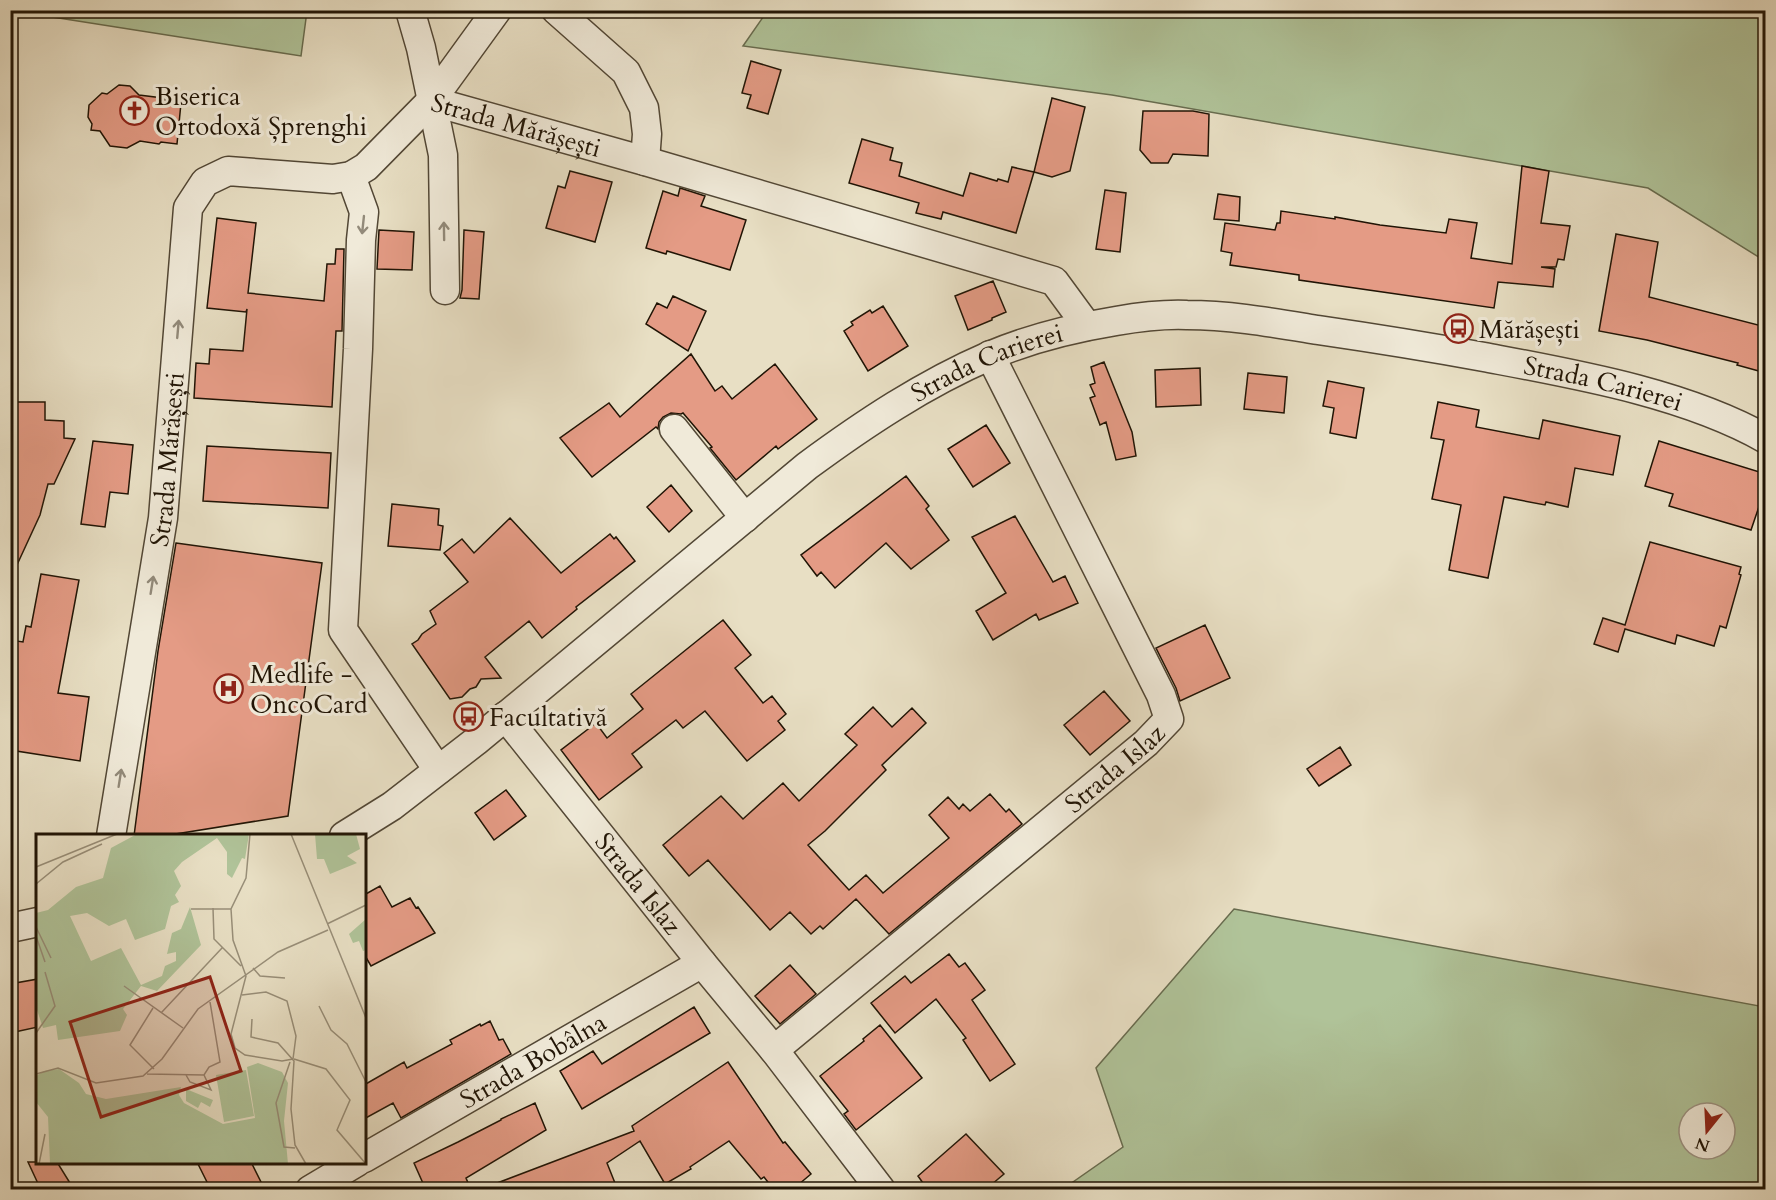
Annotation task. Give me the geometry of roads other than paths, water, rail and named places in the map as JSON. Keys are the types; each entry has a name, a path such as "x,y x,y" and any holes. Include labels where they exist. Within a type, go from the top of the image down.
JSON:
{"street":[{"path":"410,10 421,48 442,155 445,290"},
{"path":"431,101 497,10"},
{"path":"556,10 626,72 644,108 647,134 645,161"},
{"name":"Strada Mărășești","path":"111,834 163,518 188,208 205,182 228,171 333,179 351,176 366,167 431,101 1054,281 1087,326"},
{"path":"351,176 364,212 343,630 438,770"},
{"name":"Strada Carierei","path":"347,834 393,806 807,466 856,430 925,387 990,356 1038,339 1087,326 1139,317 1185,315 1235,317 1452,351 1642,390 1702,410 1766,439"},
{"name":"Strada Islaz","path":"774,1050 1146,743 1169,718 1161,695 990,356"},
{"path":"674,429 745,518"},
{"name":"Strada Islaz","path":"505,716 774,1050 881,1190"},
{"path":"10,928 36,922"},
{"name":"Strada Bobâlna","path":"366,1157 702,963"},
{"path":"310,1190 354,1164"}],"place":[{"name":"Biserica Ortodoxă Șprenghi","path":"134,111"},
{"name":"Mărășești","path":"1458,329"},
{"name":"Medlife - OncoCard","path":"229,689"},
{"name":"Facultativă","path":"468,717"}]}
